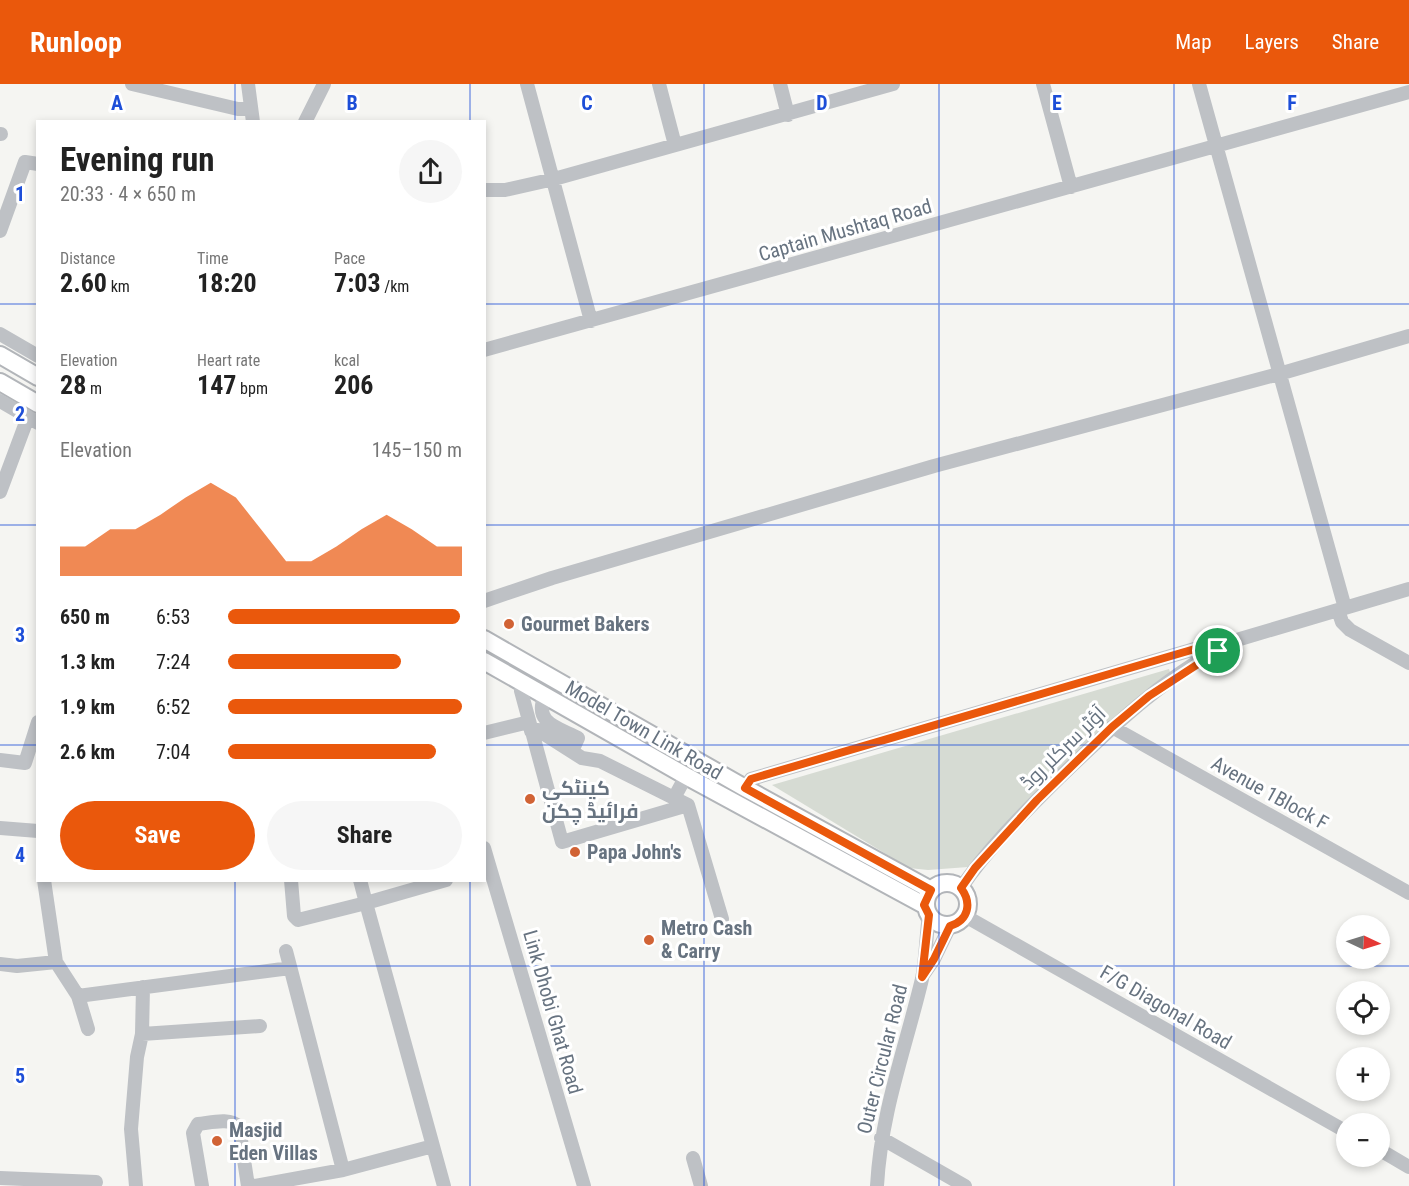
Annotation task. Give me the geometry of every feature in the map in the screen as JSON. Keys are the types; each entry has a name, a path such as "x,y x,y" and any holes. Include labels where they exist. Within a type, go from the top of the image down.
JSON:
{"main road":[{"path":"0,355 36,376"},
{"path":"0,382 34,414"},
{"name":"Model Town Link Road","path":"486,640 745,788 928,903"},
{"name":"Model Town Link Road","path":"486,662 686,776 928,903"},
{"path":"946,882 961,888 967,896 969,906 965,916 950,926 938,924 928,903 938,885 946,882"}],"street":[{"path":"132,84 238,109 252,115"},
{"path":"248,84 252,115"},
{"path":"306,120 324,84"},
{"path":"527,84 591,321"},
{"path":"659,84 675,146"},
{"path":"780,84 788,115"},
{"path":"486,190 506,190 554,179 893,84"},
{"path":"1043,84 1071,187"},
{"path":"1199,84 1279,374 1345,626 1409,663"},
{"name":"Captain Mushtaq Road","path":"486,349 1409,92"},
{"path":"0,231 25,162 36,164"},
{"path":"0,334 36,355"},
{"path":"486,600 552,578 934,466 1279,374 1409,336"},
{"path":"0,401 34,414 0,492"},
{"name":"آؤٹر سرکلر روڈ","path":"961,888 975,868 1037,800 1112,727 1149,696 1240,639 1409,589"},
{"path":"745,788 751,779 1205,646 1211,646 1218,651"},
{"path":"525,683 521,691 562,842 688,805"},
{"path":"545,695 540,712 543,719 578,738 572,751"},
{"path":"486,733 530,726 582,758 600,761 688,805 722,919"},
{"name":"Avenue 1Block F","path":"1112,727 1409,893"},
{"path":"0,760 31,765 36,734"},
{"path":"674,798 686,776"},
{"path":"0,828 36,831"},
{"name":"Link Dhobi Ghat Road","path":"488,869 584,1186"},
{"path":"44,882 56,962 78,996 88,1029"},
{"path":"291,882 294,916 298,920 439,882"},
{"path":"361,882 444,1186"},
{"name":"Outer Circular Road","path":"877,1186 881,1138 887,1106 922,977 928,903"},
{"name":"F/G Diagonal Road","path":"965,916 1336,1125"},
{"name":"Outer Circular Road","path":"922,977 934,959 950,926"},
{"path":"286,951 343,1170"},
{"path":"0,964 17,966 56,962"},
{"path":"78,996 290,968"},
{"path":"136,1186 131,1129 137,1057 142,1034 142,987"},
{"path":"142,1034 260,1026"},
{"path":"202,1186 193,1133 195,1128 198,1124 230,1122 239,1127 248,1186"},
{"path":"881,1138 965,1186"},
{"path":"254,1186 343,1170 433,1146"},
{"path":"1390,1156 1409,1167"},
{"path":"693,1158 701,1186"},
{"path":"0,1178 96,1182"}],"shaded area":[{"path":"1169,669 1173,681 968,867 928,870 909,868 772,785"}],"place":[{"name":"Gourmet Bakers","path":"509,624"},
{"name":"کینٹکی فرائیڈ چکن","path":"530,799"},
{"name":"Papa John's","path":"575,852"},
{"name":"Metro Cash & Carry","path":"649,940"},
{"name":"Masjid Eden Villas","path":"217,1141"}],"route":[{"path":"1205,646 1214,647 1218,651 1149,696 1112,727 1037,800 975,868 961,888 967,896 969,906 965,916 950,926 934,959 922,977 929,915 924,905 931,890 745,788 751,779 1205,646"}]}
